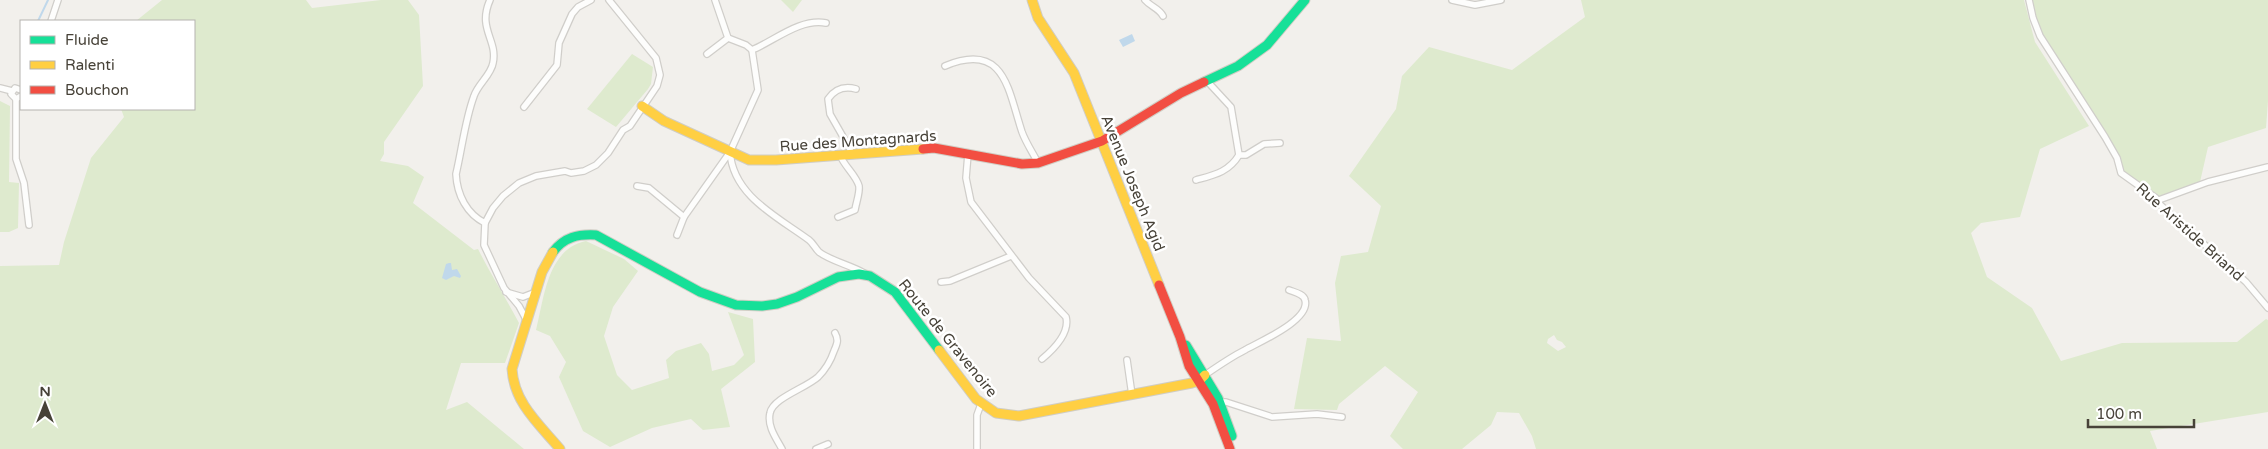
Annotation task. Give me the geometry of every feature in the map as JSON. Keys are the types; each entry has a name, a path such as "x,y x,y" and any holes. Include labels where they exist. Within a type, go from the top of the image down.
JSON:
{"street":[{"path":"51,20 58,0"},
{"path":"485,223 474,218 464,203 457,187 456,174 474,96 494,62 484,14 490,0"},
{"path":"524,107 557,65 559,43 572,14 578,7 591,0"},
{"path":"527,321 519,306 506,292 496,276 497,271 484,245 485,223 492,208 519,183 536,176 565,171 571,173 584,171 596,165 608,153 623,130 630,126 656,86 660,74 656,58 609,0"},
{"path":"677,235 684,217 730,152 758,90 752,50 746,45 728,38 714,0"},
{"name":"Avenue Joseph Agid","path":"1032,0 1038,18 1070,66 1195,374"},
{"path":"1145,0 1149,5 1160,10 1163,16"},
{"name":"Rue des Montagnards","path":"642,106 664,121 749,160 934,148 1006,162 1038,163 1102,141 1180,93 1238,66 1267,45 1305,0"},
{"path":"1452,0 1475,4 1502,0"},
{"name":"Rue Aristide Briand","path":"2029,0 2040,36 2105,136 2117,158 2121,173 2156,198 2156,201 2246,282 2268,308"},
{"path":"752,50 798,27 815,21 826,23"},
{"path":"707,54 728,38"},
{"path":"945,66 968,59 979,60 993,65 1002,73 1008,84 1022,134 1038,163"},
{"path":"1196,180 1224,172 1234,165 1239,155 1231,107 1207,81"},
{"path":"851,154 830,114 828,99 835,91 848,87 856,89"},
{"path":"0,88 12,91 15,88 20,88"},
{"path":"12,91 13,97 19,97 16,159 24,183 29,225"},
{"path":"1239,155 1246,155 1264,144 1280,143"},
{"path":"730,152 734,172 746,191 761,206 811,242 820,252 869,276"},
{"path":"968,154 966,178 971,202 1029,278 1066,316 1065,331 1051,352 1042,359"},
{"path":"838,217 855,210 858,192 856,181 843,164 840,155"},
{"path":"2156,201 2215,180 2268,167"},
{"path":"638,186 649,188 684,217"},
{"name":"Route de Gravenoire","path":"560,449 521,402 513,383 514,362 536,292 551,253 568,238 583,234 596,235 705,296 730,304 762,306 782,302 801,296 836,277 846,274 869,276 895,292 981,404 1004,415 1020,416 1132,395 1180,384 1195,374"},
{"path":"941,282 950,281 1011,256"},
{"path":"1180,384 1195,374 1275,335 1297,319 1306,306 1305,300 1303,296 1289,290"},
{"path":"506,292 522,297 536,292"},
{"path":"782,449 768,420 770,411 774,404 803,388 819,376 831,359 838,343 835,333"},
{"path":"1180,338 1195,374 1216,403 1236,449"},
{"path":"1127,360 1132,395"},
{"path":"1216,403 1272,417 1317,414 1342,416"},
{"path":"1216,403 1230,449"},
{"path":"977,449 977,415 981,404"},
{"path":"816,449 828,444"}],"green space":[{"path":"162,0 306,0 312,8 381,0 408,0 419,15 423,86 384,142 384,154 380,161 408,166 424,177 413,203 474,250 478,249 519,323 505,363 461,363 446,410 467,402 524,449 0,449 0,266 59,265 64,242 91,158 124,117 121,110 195,110 195,20 137,20"},
{"path":"781,0 802,0 793,12"},
{"path":"1581,0 2024,0 2035,42 2089,126 2040,149 2020,217 1981,223 1971,233 1987,277 2032,308 2061,361 2122,343 2237,342 2266,319 2268,320 2268,412 2150,431 2157,449 1536,449 1532,436 1519,413 1497,412 1491,425 1462,449 1403,449 1390,436 1418,392 1385,366 1339,404 1337,410 1294,409 1307,338 1341,341 1335,283 1341,256 1368,252 1381,206 1349,176 1396,109 1402,76 1429,47 1512,70 1585,17","holes":["1554,335 1557,340 1562,342 1566,347 1558,351 1547,343 1548,339"]},
{"path":"2029,0 2268,0 2268,101 2266,128 2208,147 2200,182 2156,198 2121,173 2117,158 2040,36"},
{"path":"632,54 653,67 651,84 616,127 587,109"},
{"path":"0,101 10,106 9,182 19,183 18,228 9,232 0,232"},
{"path":"586,241 624,259 638,271 613,307 604,336 617,375 632,390 669,378 666,360 676,351 701,343 709,354 712,371 734,365 744,355 728,312 753,319 755,362 721,389 730,427 703,430 691,419 652,428 610,447 583,431 559,377 566,362 550,336 536,330 545,290 555,265 563,254 573,246"}],"water":[{"path":"1132,34 1135,41 1123,47 1119,40"},
{"path":"451,263 452,270 457,269 461,276 460,278 454,276 446,280 442,278 446,264"}],"waterway":[{"path":"38,20 48,0"}],"traffic: fast":[{"path":"1204,82 1238,66 1267,45 1305,0"},
{"path":"553,252 562,243 572,238 583,235 596,235 700,292 736,305 762,306 777,304 797,297 838,277 859,274 870,276 895,292 939,350"},
{"path":"1186,345 1218,398 1232,436"}],"traffic: slow":[{"path":"1032,0 1038,18 1074,73 1159,285"},
{"path":"642,106 664,121 749,160 776,160 923,149"},
{"path":"553,252 542,272 512,369 517,392 523,403 536,422 560,449"},
{"path":"939,350 976,399 996,413 1019,416 1192,383 1199,381 1205,375"}],"traffic: jam":[{"path":"923,149 934,148 1022,164 1038,163 1102,141 1181,93 1204,82"},
{"path":"1159,285 1180,337 1189,366 1213,404 1230,449"}]}
